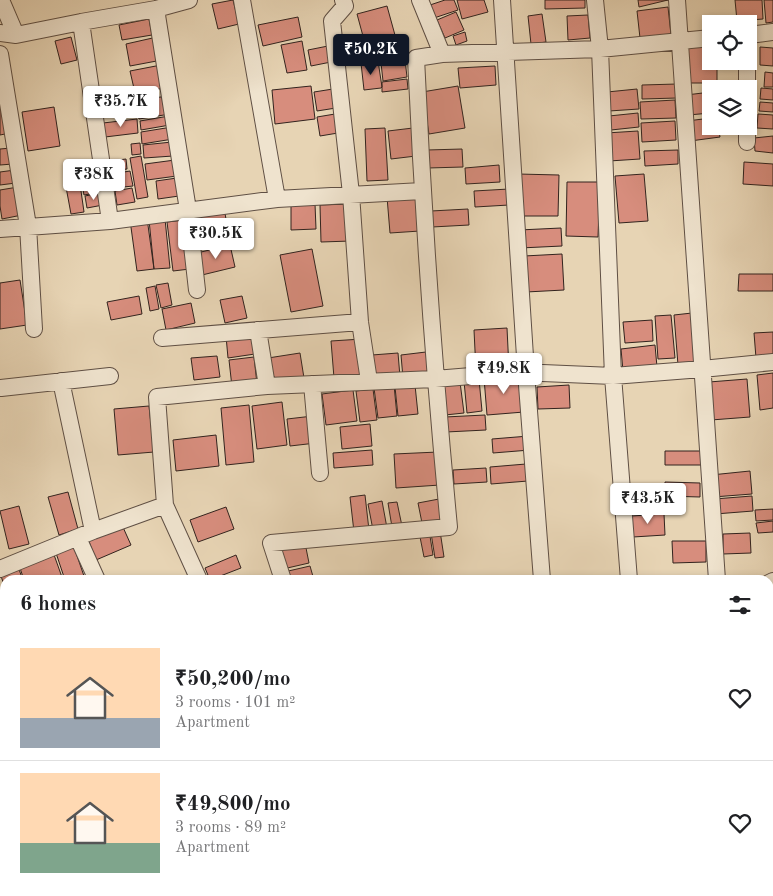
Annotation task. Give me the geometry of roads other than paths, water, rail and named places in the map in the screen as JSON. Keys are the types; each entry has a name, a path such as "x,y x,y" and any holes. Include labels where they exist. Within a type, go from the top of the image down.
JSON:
{"street":[{"path":"1,0 8,34 156,9 178,1"},
{"path":"242,0 277,199"},
{"path":"343,0 344,6 332,21 351,194 360,322 369,382"},
{"path":"420,0 442,54"},
{"path":"502,0 526,372 542,575"},
{"path":"595,0 600,49 613,376 629,575"},
{"path":"677,0 717,575"},
{"path":"156,9 188,210 197,290"},
{"path":"81,22 110,221"},
{"path":"757,34 773,32"},
{"path":"281,575 271,543 449,527 435,379 422,191 416,58 442,54 600,49 702,39"},
{"path":"0,54 28,226 34,329"},
{"path":"0,229 110,221 277,199 422,191"},
{"path":"162,338 360,322"},
{"path":"258,330 267,386"},
{"path":"196,575 165,505 156,397 267,386 435,379 526,372 613,376 702,370 773,362"},
{"path":"1,388 110,376"},
{"path":"61,381 93,531"},
{"path":"312,384 320,473"},
{"path":"0,569 93,531 165,505"},
{"path":"78,538 95,575"},
{"path":"0,763 0,775"}]}
